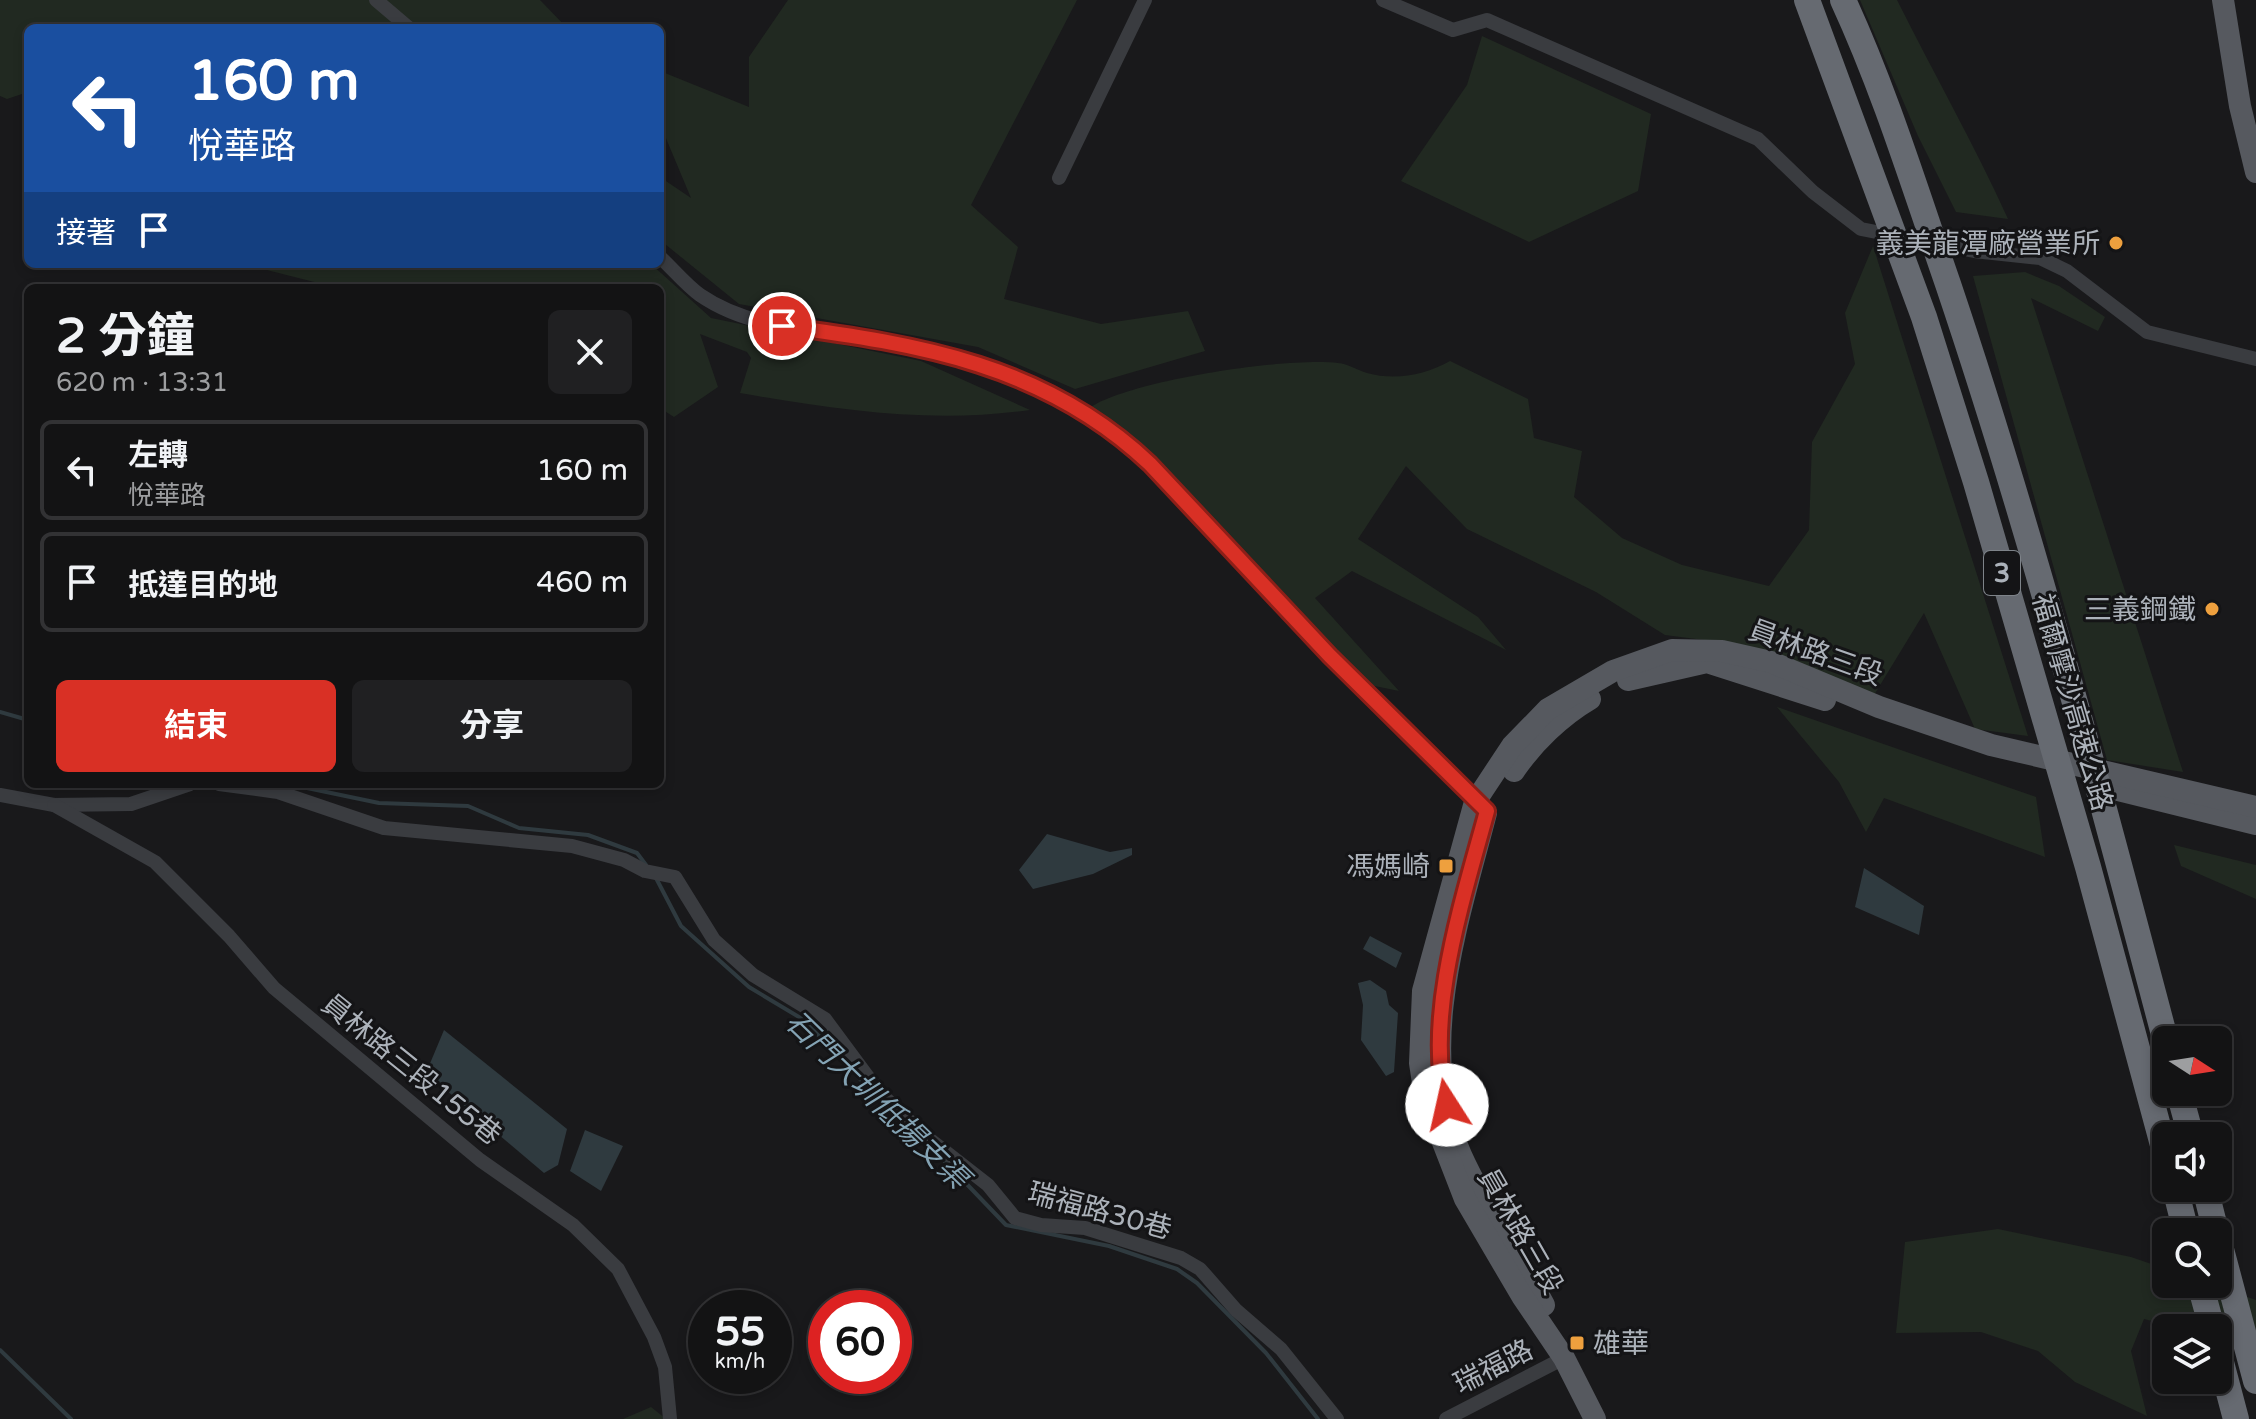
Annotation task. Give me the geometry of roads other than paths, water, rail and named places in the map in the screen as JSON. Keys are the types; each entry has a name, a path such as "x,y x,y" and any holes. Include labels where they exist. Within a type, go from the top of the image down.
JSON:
{"highway":[{"name":"福爾摩沙高速公路","path":"1807,0 1879,189 1971,467 2088,867 2157,1122"},
{"name":"福爾摩沙高速公路","path":"1843,0 1910,174 1973,360 2092,764 2162,1026"},
{"path":"2232,1290 2255,1377"},
{"path":"2229,1394 2236,1419"}],"main road":[{"path":"2223,0 2240,106 2256,172"},
{"path":"2237,0 2256,110"},
{"name":"員林路三段","path":"1595,1419 1564,1358 1522,1296 1465,1199 1443,1148 1422,1074 1423,991 1447,893 1481,806 1512,746 1548,709 1613,671 1672,650 1722,651 1771,662 1992,752 2247,813"}],"street":[{"path":"376,0 404,24"},
{"path":"1059,178 1145,0"},
{"path":"1383,0 1453,30 1487,20 1758,139 1813,192 1861,229 1974,251 2040,258 2067,271 2147,332 2256,359"},
{"path":"664,261 700,295 745,317 782,326 899,343 954,356 1019,378 1074,404 1122,438 1150,464 1330,656 1481,806"},
{"path":"0,795 54,805 131,804 178,788"},
{"name":"瑞福路30巷","path":"248,788 278,792 384,828 572,846 624,860 645,871 675,877 714,940 753,975 825,1019 879,1092 924,1135 988,1185 1015,1218 1041,1225 1085,1228 1181,1258 1200,1269 1236,1310 1281,1349 1337,1419"},
{"name":"員林路三段155巷","path":"54,805 155,862 295,1006 480,1160 573,1225 618,1269 654,1337 665,1367 670,1419"},
{"name":"瑞福路","path":"1446,1419 1564,1358"}],"waterway":[{"name":"石門大圳低揚支渠","path":"0,712 24,719"},
{"name":"石門大圳低揚支渠","path":"307,788 379,803 468,806 519,828 588,835 637,853 646,865"},
{"name":"石門大圳低揚支渠","path":"656,878 681,926 749,987 804,1020 863,1082"},
{"name":"石門大圳低揚支渠","path":"936,1152 1006,1225 1109,1246 1177,1269 1197,1283 1266,1353 1318,1419"},
{"path":"0,1350 71,1419"}],"place":[{"name":"義美龍潭廠營業所","path":"2116,243"},
{"name":"三義鋼鐵","path":"2212,609"},
{"name":"馮媽崎","path":"1446,866"},
{"name":"雄華","path":"1577,1343"}]}
